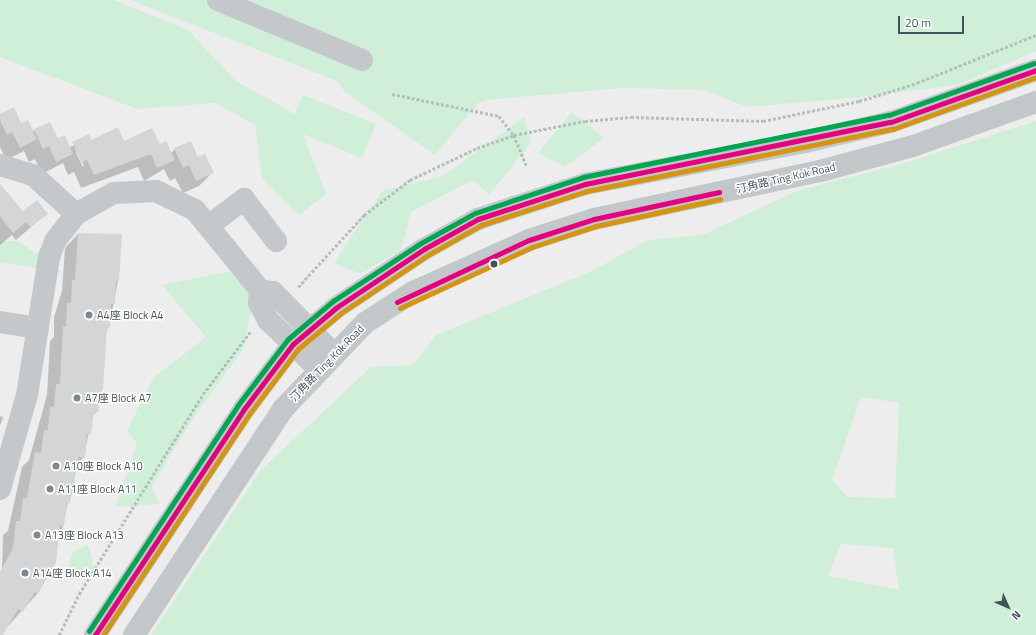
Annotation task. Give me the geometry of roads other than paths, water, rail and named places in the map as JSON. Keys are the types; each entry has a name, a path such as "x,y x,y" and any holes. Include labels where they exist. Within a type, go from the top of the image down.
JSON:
{"main road":[{"path":"95,635 244,409 292,344 310,328 424,249 478,219 585,184 805,142 891,122 1036,70"},
{"name":"汀角路 Ting Kok Road","path":"134,635 258,446 318,369 365,323 413,292 529,240 594,219 820,171 913,146 1036,102"}],"lane":[{"path":"218,0 362,60"},
{"path":"0,165 33,175 76,214"},
{"path":"0,489 26,395 49,257 58,236 76,214 114,193 156,191 195,210 210,225 260,290 259,303 268,320 318,369"},
{"path":"210,225 244,199 276,241"},
{"path":"260,290 273,292 333,353"},
{"path":"0,322 38,328"}],"place":[{"name":"A4座 Block A4","path":"89,315"},
{"name":"A7座 Block A7","path":"77,398"},
{"name":"A10座 Block A10","path":"56,466"},
{"name":"A11座 Block A11","path":"50,489"},
{"name":"A13座 Block A13","path":"37,535"},
{"name":"A14座 Block A14","path":"25,573"}]}
